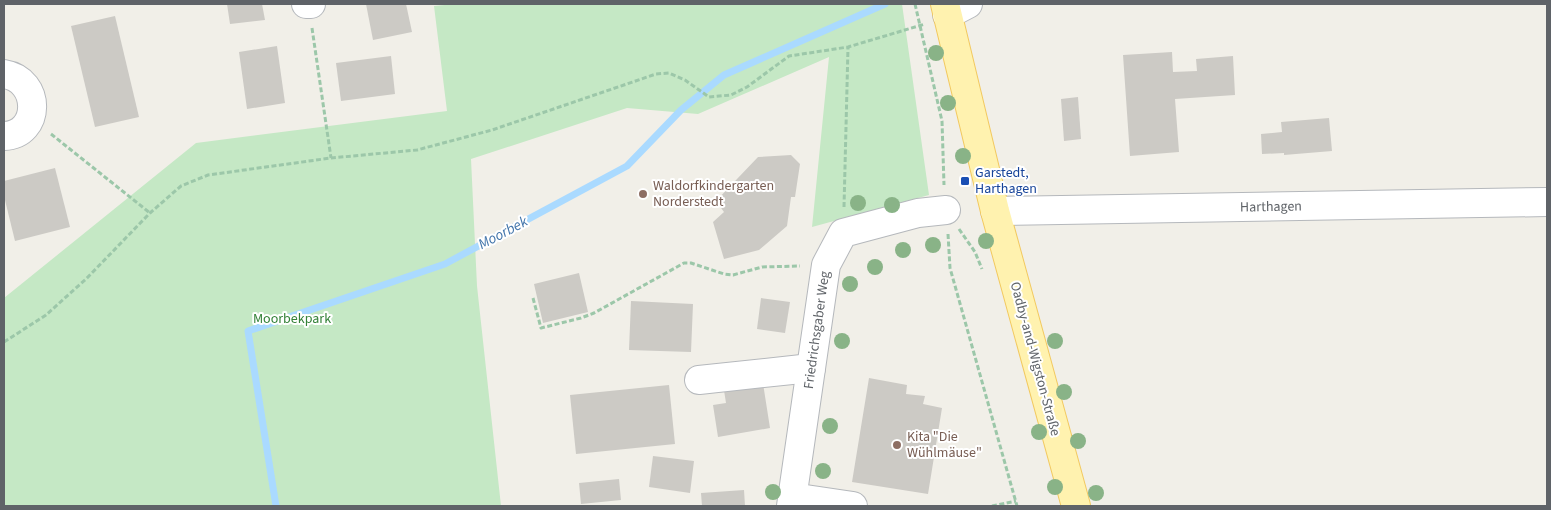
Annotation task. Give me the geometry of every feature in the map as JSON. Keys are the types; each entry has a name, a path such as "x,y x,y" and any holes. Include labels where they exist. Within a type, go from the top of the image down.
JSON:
{"main road":[{"path":"953,8 995,212"},
{"name":"Oadby-and-Wigston-Straße","path":"995,212 1076,506"}],"street":[{"path":"4,74 21,80 29,90 33,107 30,118 17,132 4,136"},
{"name":"Harthagen","path":"995,212 1547,202"},
{"path":"843,233 918,213 946,210"},
{"name":"Friedrichsgaber Weg","path":"791,502 826,265 843,233"},
{"path":"699,380 811,368"},
{"path":"791,502 853,506"}],"path":[{"path":"308,4 331,158"},
{"path":"915,4 942,121 950,268 1017,506"},
{"path":"4,342 46,315 86,279 150,213 181,186 208,175 331,158 417,150 492,130 656,74 669,74 685,80 709,96 731,95 747,87 789,56 848,47 921,26"},
{"path":"843,233 848,47"},
{"path":"30,118 150,213"},
{"path":"533,298 541,328 581,318 684,263 691,263 733,275 762,267 826,265"},
{"path":"992,506 1016,500"}],"green space":[{"name":"Moorbekpark","path":"455,4 902,4 929,195 812,227 829,57 698,114 627,108 471,159 477,286 501,506 4,506 4,298 196,143 447,111 434,6"}],"building":[{"path":"227,4 262,4 265,20 230,24"},
{"path":"366,4 406,4 412,32 373,40"},
{"path":"115,16 139,117 95,127 71,26"},
{"path":"277,46 285,103 247,109 239,52"},
{"path":"1172,52 1173,72 1197,71 1196,59 1233,56 1235,95 1175,99 1179,152 1130,156 1123,55"},
{"path":"391,56 395,94 341,101 336,63"},
{"path":"1078,97 1081,139 1064,141 1061,99"},
{"path":"1329,118 1332,151 1284,155 1284,153 1262,154 1261,134 1282,132 1281,122"},
{"path":"791,155 800,164 795,197 791,197 787,226 759,250 724,259 713,222 724,212 716,201 758,157"},
{"path":"55,168 70,227 15,241 4,196 4,181"},
{"path":"579,273 588,312 543,323 534,284"},
{"path":"761,298 790,302 785,333 757,329"},
{"path":"631,301 693,304 691,352 629,350"},
{"path":"762,377 770,428 718,437 713,405 726,403 723,384"},
{"name":"Kita \"Die Wühlmäuse\"","path":"869,378 907,385 906,394 925,396 923,404 942,408 928,494 852,482"},
{"path":"669,385 675,444 576,454 570,395"},
{"path":"653,456 694,461 690,493 649,487"},
{"path":"619,479 621,500 581,504 579,483"},
{"path":"744,490 745,506 702,506 701,493"}],"waterway":[{"name":"Moorbek","path":"276,506 248,331 445,264 627,166 681,110 724,75 885,4"}],"place":[{"name":"Garstedt, Harthagen","path":"965,181"},
{"name":"Waldorfkindergarten Norderstedt","path":"643,194"},
{"name":"Kita \"Die Wühlmäuse\"","path":"897,445"}]}
